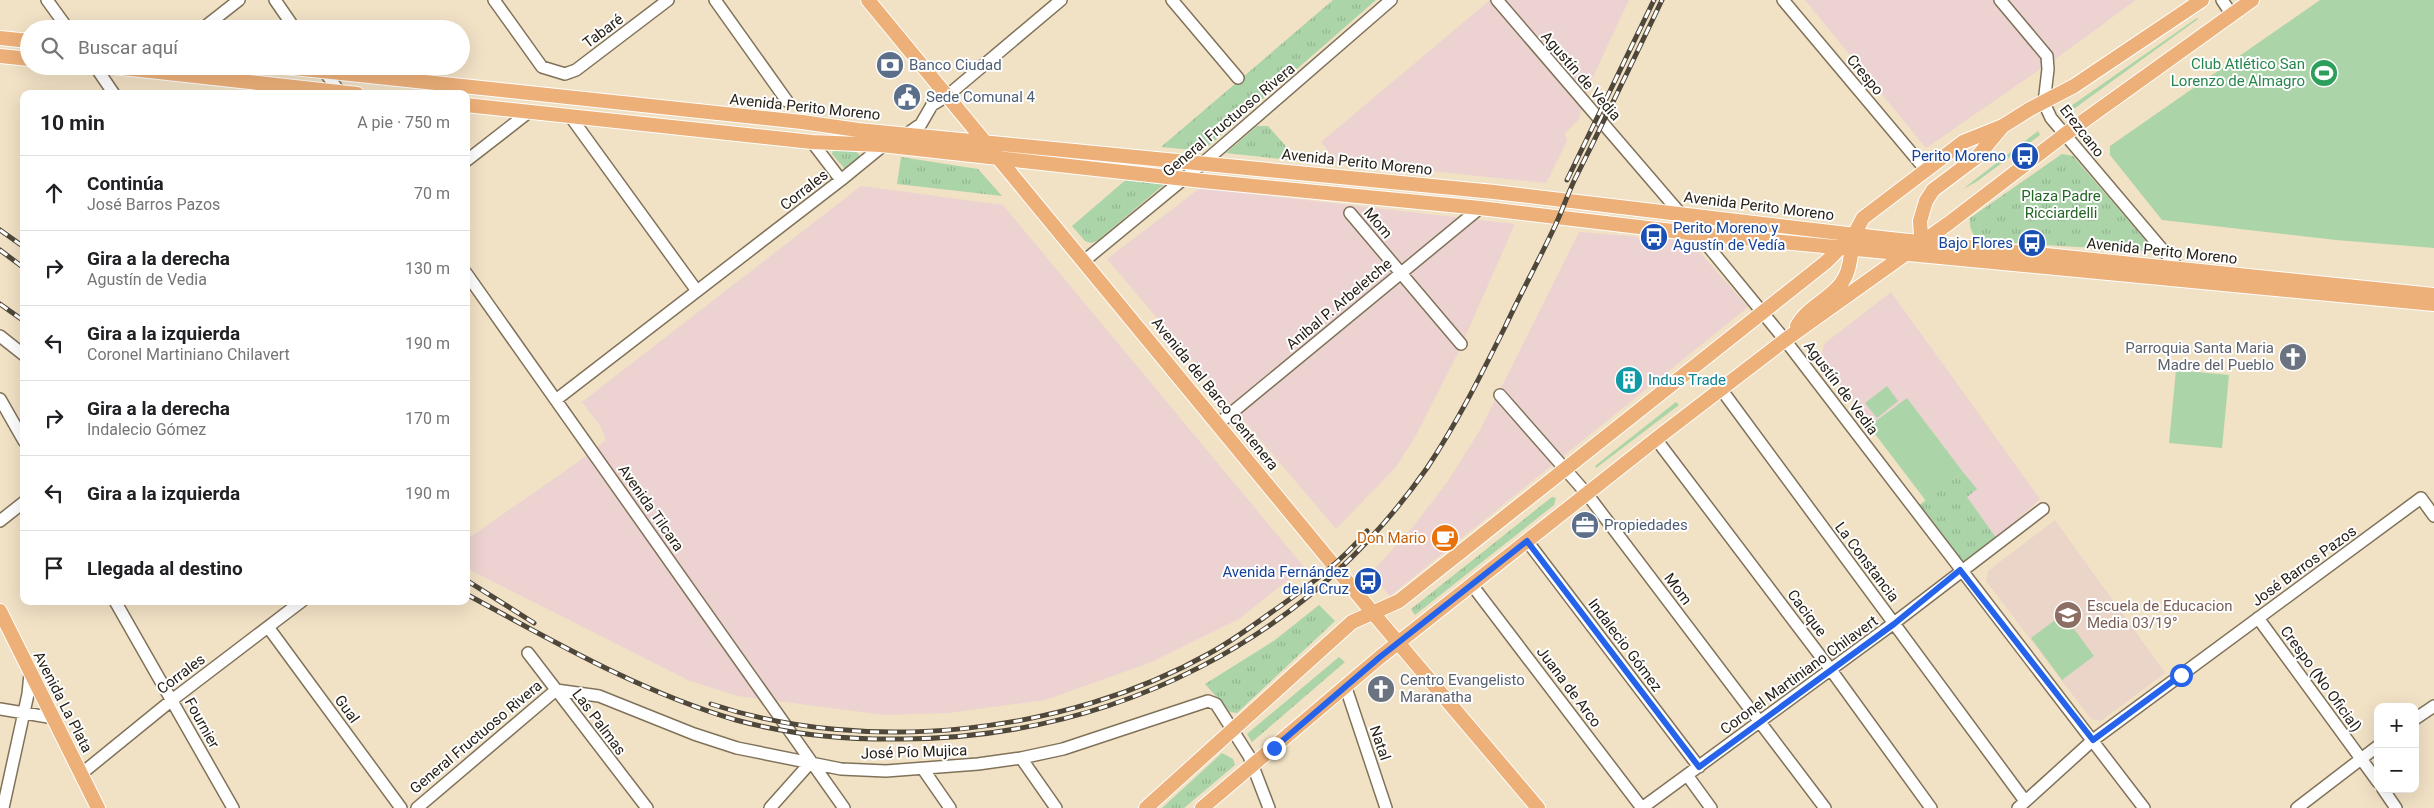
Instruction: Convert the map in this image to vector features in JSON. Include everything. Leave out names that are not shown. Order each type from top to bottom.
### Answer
[{"type":"main road","name":"Avenida del Barco Centenera","points":[[868,0],[1373,613],[1538,808]]},
{"type":"main road","points":[[1146,808],[1352,622],[1399,602],[1846,248],[1863,218],[1925,170],[1962,142],[2003,126],[2074,86],[2202,0]]},
{"type":"main road","points":[[1202,808],[1399,644],[1720,389],[1905,253],[1922,249],[2064,135],[2252,0]]},
{"type":"main road","points":[[0,38],[20,40]]},
{"type":"main road","points":[[0,56],[20,58]]},
{"type":"main road","points":[[183,75],[315,90]]},
{"type":"main road","name":"Avenida Perito Moreno","points":[[377,75],[985,142],[1494,192],[1855,233],[1922,249],[2434,304]]},
{"type":"main road","name":"Avenida Perito Moreno","points":[[470,105],[812,142],[881,145],[1183,179],[1480,208],[1698,234],[1905,253]]},
{"type":"main road","points":[[1922,249],[1920,221],[1926,201],[1933,190],[1978,157],[2003,126]]},
{"type":"main road","points":[[1789,338],[1802,318],[1832,293],[1846,276],[1846,248]]},
{"type":"main road","name":"Avenida Perito Moreno","points":[[1922,249],[2178,268],[2434,295]]},
{"type":"main road","name":"Avenida La Plata","points":[[0,611],[98,808]]},
{"type":"street","points":[[47,0],[61,20]]},
{"type":"street","points":[[213,20],[239,0]]},
{"type":"street","points":[[275,0],[289,20]]},
{"type":"street","name":"Tabaré","points":[[494,0],[534,59],[542,67],[565,74],[576,70],[668,0]]},
{"type":"street","points":[[715,0],[786,101]]},
{"type":"street","name":"Corrales","points":[[557,398],[841,180],[881,145],[909,134],[921,124],[932,106],[947,96],[1061,0]]},
{"type":"street","points":[[1172,0],[1238,78]]},
{"type":"street","name":"General Fructuoso Rivera","points":[[1084,260],[1203,163],[1391,0]]},
{"type":"street","name":"Agustín de Vedia","points":[[1497,0],[1698,234],[1763,314],[1789,338],[1960,570],[2144,808]]},
{"type":"street","name":"Crespo","points":[[1783,0],[1925,170]]},
{"type":"street","name":"Erezcano","points":[[2000,0],[2047,56],[2048,69],[2044,103],[2051,118],[2178,268]]},
{"type":"street","points":[[2222,0],[2232,15]]},
{"type":"street","points":[[101,75],[111,90]]},
{"type":"street","points":[[328,75],[339,90]]},
{"type":"street","points":[[470,158],[529,112]]},
{"type":"street","points":[[570,116],[697,291]]},
{"type":"street","points":[[812,142],[841,180]]},
{"type":"street","name":"Anibal P. Arbeletche","points":[[1218,424],[1480,208]]},
{"type":"street","name":"Mom","points":[[1350,213],[1460,344]]},
{"type":"street","name":"Avenida Tilcara","points":[[470,278],[557,398],[810,763],[844,808]]},
{"type":"street","points":[[0,336],[20,352]]},
{"type":"street","name":"La Constancia","points":[[1720,389],[1894,624],[2021,804]]},
{"type":"street","name":"Mom","points":[[1500,395],[1567,469],[1825,808]]},
{"type":"street","points":[[0,399],[20,434]]},
{"type":"street","name":"Cacique","points":[[1656,439],[1831,670],[1931,808]]},
{"type":"street","name":"José Barros Pazos","points":[[2021,804],[2093,740],[2421,498],[2434,516]]},
{"type":"street","points":[[0,521],[20,505]]},
{"type":"street","name":"Coronel Martiniano Chilavert","points":[[1642,808],[1894,624],[1960,570],[2043,509]]},
{"type":"street","name":"Indalecio Gómez","points":[[1527,541],[1699,767]]},
{"type":"street","name":"Juana de Arco","points":[[1472,585],[1642,808]]},
{"type":"street","name":"Fournier","points":[[117,605],[233,808]]},
{"type":"street","name":"Corrales","points":[[81,774],[172,700],[297,605]]},
{"type":"street","name":"Crespo (No Oficial)","points":[[2258,618],[2374,777]]},
{"type":"street","name":"Gual","points":[[268,628],[401,808]]},
{"type":"street","name":"Las Palmas","points":[[528,653],[647,808]]},
{"type":"street","points":[[3,808],[22,712],[28,694],[30,674]]},
{"type":"street","name":"Natal","points":[[1346,688],[1386,808]]},
{"type":"street","name":"General Fructuoso Rivera","points":[[416,808],[556,690]]},
{"type":"street","name":"José Pío Mujica","points":[[556,690],[599,696],[694,734],[738,748],[851,770],[923,769],[1021,758],[1063,749],[1202,702],[1216,704],[1233,729]]},
{"type":"street","points":[[2419,716],[2434,706]]},
{"type":"street","points":[[0,709],[54,718]]},
{"type":"street","points":[[1233,729],[1254,765],[1269,808]]},
{"type":"street","points":[[2297,808],[2375,748]]},
{"type":"street","points":[[1021,758],[1056,808]]},
{"type":"street","points":[[770,808],[810,763]]},
{"type":"street","points":[[923,769],[950,808]]},
{"type":"street","points":[[1687,775],[1711,808]]},
{"type":"street","points":[[2386,793],[2396,808]]},
{"type":"shaded area","points":[[1490,0],[1629,0],[1592,79],[1578,120],[1565,133],[1567,141],[1546,183],[1336,161],[1321,142]]},
{"type":"shaded area","points":[[1805,0],[2136,0],[2065,52],[1926,148]]},
{"type":"shaded area","points":[[861,186],[1003,205],[1304,567],[1239,619],[1149,663],[1045,700],[948,713],[885,715],[738,696],[690,681],[470,570],[470,537],[578,462],[606,440],[601,427],[582,402]]},
{"type":"shaded area","points":[[1200,188],[1515,224],[1457,355],[1415,437],[1396,467],[1336,529],[1107,259]]},
{"type":"shaded area","points":[[1579,232],[1690,241],[1748,307],[1390,596],[1370,574],[1412,528],[1448,481],[1480,430]]},
{"type":"shaded area","points":[[1891,292],[2040,499],[1997,539],[1966,497],[1976,489],[1907,398],[1869,426],[1821,358],[1824,344]]},
{"type":"shaded area","name":"Escuela de Educacion Media 03/19°","points":[[2055,520],[2165,673],[2101,721],[2091,719],[1986,581],[1988,571]]},
{"type":"green space","points":[[1333,0],[1376,0],[1203,151],[1161,147]]},
{"type":"green space","name":"Club Atlético San Lorenzo de Almagro","points":[[2320,0],[2434,0],[2434,248],[2336,240],[2162,220],[2110,155],[2110,146]]},
{"type":"green space","points":[[2197,18],[2064,116],[2061,113]]},
{"type":"green space","points":[[1257,126],[1268,126],[1299,161],[1226,153]]},
{"type":"green space","points":[[2038,131],[2040,135],[1976,182],[1963,189]]},
{"type":"green space","points":[[833,150],[856,152],[859,154],[859,160],[848,169],[844,168],[832,154]]},
{"type":"green space","name":"Plaza Padre Ricciardelli","points":[[2062,154],[2073,156],[2146,241],[2148,244],[2145,251],[1980,241],[1975,236],[1970,225],[1970,218]]},
{"type":"green space","points":[[901,157],[978,169],[1002,196],[897,184]]},
{"type":"green space","points":[[1128,178],[1167,182],[1097,241],[1091,243],[1085,241],[1072,226]]},
{"type":"green space","points":[[2176,370],[2229,375],[2222,448],[2169,443]]},
{"type":"green space","points":[[1887,386],[1898,401],[1877,418],[1865,403]]},
{"type":"green space","points":[[1907,398],[1963,472],[1926,501],[1869,426]]},
{"type":"green space","points":[[1676,402],[1679,405],[1596,468],[1595,466]]},
{"type":"green space","points":[[1963,472],[1977,489],[1967,497],[1997,539],[1962,565],[1918,506]]},
{"type":"green space","points":[[1552,497],[1556,498],[1554,505],[1415,615],[1411,609]]},
{"type":"green space","points":[[1319,605],[1335,621],[1237,713],[1230,712],[1205,684],[1275,640]]},
{"type":"green space","points":[[2063,614],[2094,656],[2062,680],[2031,638]]},
{"type":"green space","points":[[1339,657],[1345,662],[1252,742],[1247,734]]},
{"type":"green space","points":[[1222,753],[1233,759],[1235,765],[1184,808],[1162,808]]},
{"type":"railway","points":[[1567,180],[1654,0]]},
{"type":"railway","points":[[470,596],[564,647],[666,695],[736,720],[820,736],[904,739],[982,734],[1057,720],[1130,698],[1199,668],[1264,629],[1324,583],[1378,529],[1427,468],[1478,381],[1549,239],[1574,181],[1662,0]]},
{"type":"railway","points":[[0,230],[20,244]]},
{"type":"railway","points":[[0,250],[20,265]]},
{"type":"railway","points":[[0,304],[20,318]]},
{"type":"railway","points":[[711,704],[772,720],[835,729],[900,732],[965,728],[1030,718],[1093,702],[1154,681],[1228,643],[1314,581],[1337,562],[1367,531]]},
{"type":"railway","points":[[470,583],[534,623]]},
{"type":"place","name":"Banco Ciudad","points":[[890,65]]},
{"type":"place","name":"Club Atlético San Lorenzo de Almagro","points":[[2324,73]]},
{"type":"place","name":"Sede Comunal 4","points":[[907,97]]},
{"type":"place","name":"Perito Moreno","points":[[2025,156]]},
{"type":"place","name":"Perito Moreno y Agustín de Vedía","points":[[1654,237]]},
{"type":"place","name":"Bajo Flores","points":[[2032,243]]},
{"type":"place","name":"Parroquia Santa Maria Madre del Pueblo","points":[[2293,357]]},
{"type":"place","name":"Indus Trade","points":[[1629,380]]},
{"type":"place","name":"Propiedades","points":[[1585,525]]},
{"type":"place","name":"Don Mario","points":[[1445,538]]},
{"type":"place","name":"Avenida Fernández de la Cruz","points":[[1368,581]]},
{"type":"place","name":"Escuela de Educacion Media 03/19°","points":[[2068,615]]},
{"type":"place","name":"Centro Evangelisto Maranatha","points":[[1381,689]]},
{"type":"route","points":[[1274,748],[1380,657],[1399,644],[1527,541],[1699,767],[1894,624],[1960,570],[2093,740],[2181,675]]}]
